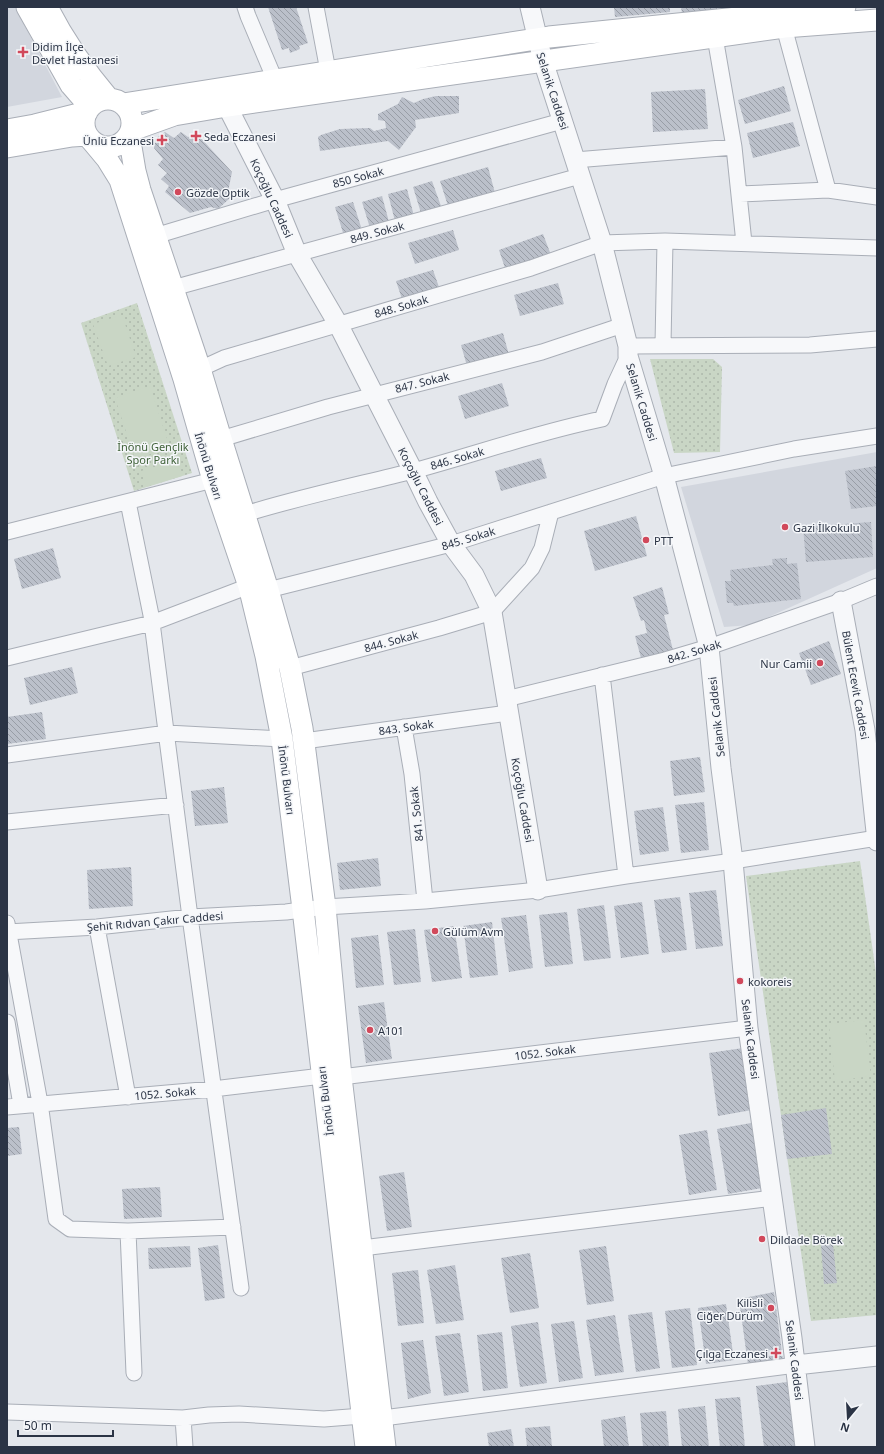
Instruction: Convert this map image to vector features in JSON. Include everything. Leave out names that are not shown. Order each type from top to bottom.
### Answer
[{"type":"main road","points":[[28,7],[71,85],[102,105],[128,109],[131,116],[130,132]]},
{"type":"main road","points":[[47,7],[56,24],[91,78],[102,105]]},
{"type":"main road","points":[[102,105],[84,120],[84,128],[89,138],[98,145],[112,147],[119,144],[130,132],[174,115],[226,106],[715,37],[774,16],[845,7]]},
{"type":"main road","points":[[7,130],[35,125],[102,105],[157,100],[328,71],[537,39],[735,12],[774,16],[875,19]]},
{"type":"main road","name":"İnönü Bulvarı","points":[[130,132],[135,171],[155,236],[200,369],[245,514],[259,588],[266,656],[282,740],[303,910],[362,1248],[383,1418],[385,1447]]},
{"type":"main road","points":[[7,147],[72,136],[89,138]]},
{"type":"main road","name":"İnönü Bulvarı","points":[[89,138],[107,159],[120,180],[184,379],[213,480],[259,588],[290,668],[304,741],[325,907],[332,1076],[366,1447]]},
{"type":"street","points":[[245,7],[275,80]]},
{"type":"street","points":[[316,7],[328,71]]},
{"type":"street","name":"Selanik Caddesi","points":[[530,7],[543,61],[602,243],[623,325],[628,351],[664,476],[709,647],[721,768],[733,862],[748,1028],[773,1198],[806,1447]]},
{"type":"street","points":[[774,16],[828,190]]},
{"type":"street","points":[[715,37],[734,147],[744,243]]},
{"type":"street","name":"Koçoğlu Caddesi","points":[[226,106],[275,200],[297,254],[338,324],[428,502],[451,544],[474,575],[492,612],[538,890]]},
{"type":"street","name":"850 Sokak","points":[[155,236],[275,200],[562,121]]},
{"type":"street","name":"849. Sokak","points":[[173,288],[297,254],[578,168],[734,147]]},
{"type":"street","points":[[740,194],[828,190],[877,197]]},
{"type":"street","points":[[663,345],[665,241]]},
{"type":"street","name":"848. Sokak","points":[[200,369],[224,358],[531,268],[602,243],[665,241],[877,248]]},
{"type":"street","name":"847. Sokak","points":[[221,439],[375,395],[542,352],[623,325]]},
{"type":"street","points":[[628,351],[663,345],[810,345],[877,339]]},
{"type":"street","name":"846. Sokak","points":[[245,514],[274,505],[413,471],[567,426],[602,419],[628,351]]},
{"type":"street","name":"845. Sokak","points":[[7,658],[152,623],[259,588],[451,544],[664,476],[794,449],[877,436]]},
{"type":"street","points":[[7,532],[213,480]]},
{"type":"street","points":[[128,502],[152,623],[213,1089],[241,1288]]},
{"type":"street","points":[[492,612],[532,568],[542,548],[551,512]]},
{"type":"street","name":"842. Sokak","points":[[507,706],[602,675],[665,660],[709,647],[841,601],[877,586]]},
{"type":"street","name":"Bülent Ecevit Caddesi","points":[[841,601],[865,730],[877,841]]},
{"type":"street","name":"844. Sokak","points":[[290,668],[439,628],[492,612]]},
{"type":"street","points":[[602,675],[626,876]]},
{"type":"street","name":"843. Sokak","points":[[304,741],[404,727],[507,706]]},
{"type":"street","name":"841. Sokak","points":[[404,727],[412,774],[425,901]]},
{"type":"street","points":[[7,755],[166,733],[282,740]]},
{"type":"street","points":[[7,822],[176,805]]},
{"type":"street","name":"Şehit Rıdvan Çakır Caddesi","points":[[7,929],[97,926],[190,917],[286,912],[325,907],[425,901],[538,890],[626,876],[733,862],[877,838]]},
{"type":"street","points":[[97,926],[128,1097]]},
{"type":"street","points":[[7,929],[40,1103],[56,1219],[70,1229],[128,1231],[233,1226]]},
{"type":"street","points":[[7,1022],[14,1106]]},
{"type":"street","name":"1052. Sokak","points":[[14,1106],[213,1089],[748,1028]]},
{"type":"street","points":[[362,1248],[773,1198]]},
{"type":"street","points":[[128,1231],[134,1373]]},
{"type":"street","points":[[383,1418],[877,1356]]},
{"type":"street","points":[[7,1412],[183,1418],[239,1414],[324,1419],[362,1416]]},
{"type":"street","points":[[183,1418],[185,1447]]},
{"type":"shaded area","name":"Didim İlçe Devlet Hastanesi","points":[[7,7],[15,7],[62,97],[7,107]]},
{"type":"shaded area","name":"Gazi İlkokulu","points":[[877,452],[877,568],[751,625],[724,627],[681,487]]},
{"type":"green space","name":"İnönü Gençlik Spor Parkı","points":[[137,303],[192,473],[134,491],[81,323]]},
{"type":"green space","points":[[122,315],[136,357],[108,366],[93,324]]},
{"type":"green space","points":[[650,359],[713,359],[722,367],[720,452],[674,453]]},
{"type":"green space","points":[[150,386],[170,448],[135,459],[115,398]]},
{"type":"green space","points":[[177,460],[182,476],[146,487],[141,471]]},
{"type":"green space","points":[[860,861],[877,980],[877,1315],[811,1321],[746,876]]},
{"type":"green space","points":[[864,1020],[871,1076],[835,1081],[829,1024]]},
{"type":"building","points":[[268,7],[296,7],[308,43],[299,46],[300,49],[290,53],[289,48],[282,50]]},
{"type":"building","points":[[614,7],[670,7],[670,12],[615,17]]},
{"type":"building","points":[[681,7],[717,7],[717,9],[682,13]]},
{"type":"building","points":[[784,86],[791,111],[745,124],[738,100]]},
{"type":"building","points":[[705,89],[708,129],[653,132],[651,92]]},
{"type":"building","points":[[436,96],[459,96],[459,113],[415,120],[416,127],[399,150],[388,141],[320,151],[318,137],[321,135],[340,129],[370,128],[374,131],[386,128],[385,121],[378,120],[378,114],[398,104],[402,97],[414,103]]},
{"type":"building","points":[[793,122],[800,146],[753,158],[747,133]]},
{"type":"building","points":[[165,132],[174,138],[181,132],[188,137],[197,134],[232,172],[229,187],[230,198],[218,209],[211,207],[190,213],[165,192],[169,186],[161,179],[167,173],[158,165],[163,159],[154,148],[155,139]]},
{"type":"building","points":[[488,167],[495,193],[448,206],[440,181]]},
{"type":"building","points":[[432,181],[441,206],[421,213],[413,187]]},
{"type":"building","points":[[407,189],[414,216],[395,221],[388,194]]},
{"type":"building","points":[[382,196],[389,222],[370,228],[362,202]]},
{"type":"building","points":[[353,202],[362,230],[344,236],[335,207]]},
{"type":"building","points":[[453,230],[459,250],[415,264],[408,243]]},
{"type":"building","points":[[543,234],[551,255],[506,271],[499,250]]},
{"type":"building","points":[[433,270],[440,290],[403,302],[396,281]]},
{"type":"building","points":[[558,283],[564,304],[520,316],[514,295]]},
{"type":"building","points":[[503,333],[509,355],[467,366],[461,345]]},
{"type":"building","points":[[502,383],[509,406],[465,419],[458,396]]},
{"type":"building","points":[[541,458],[547,478],[501,491],[495,471]]},
{"type":"building","points":[[877,466],[877,506],[851,509],[845,471]]},
{"type":"building","points":[[636,516],[647,556],[595,571],[584,531]]},
{"type":"building","points":[[871,522],[873,557],[806,562],[803,527]]},
{"type":"building","points":[[53,548],[61,578],[22,589],[14,559]]},
{"type":"building","points":[[787,558],[787,564],[797,563],[801,599],[734,606],[733,603],[727,603],[725,581],[731,581],[730,570],[773,565],[772,559]]},
{"type":"building","points":[[662,587],[669,614],[664,615],[673,650],[641,658],[635,636],[647,633],[644,620],[641,621],[633,597]]},
{"type":"building","name":"Nur Camii","points":[[829,641],[841,674],[811,685],[799,653]]},
{"type":"building","points":[[72,667],[78,693],[30,705],[24,678]]},
{"type":"building","points":[[42,712],[46,739],[7,744],[7,717]]},
{"type":"building","points":[[700,757],[705,792],[674,796],[670,761]]},
{"type":"building","points":[[224,787],[228,823],[195,826],[191,791]]},
{"type":"building","points":[[704,802],[709,850],[681,853],[675,805]]},
{"type":"building","points":[[663,807],[669,851],[640,855],[634,811]]},
{"type":"building","points":[[378,858],[381,886],[340,890],[337,863]]},
{"type":"building","points":[[131,867],[133,906],[89,909],[87,870]]},
{"type":"building","points":[[716,890],[723,946],[696,949],[689,893]]},
{"type":"building","points":[[680,897],[687,950],[662,953],[654,900]]},
{"type":"building","points":[[642,902],[649,954],[621,958],[614,906]]},
{"type":"building","points":[[604,905],[611,958],[584,961],[577,909]]},
{"type":"building","points":[[567,912],[573,964],[545,967],[539,915]]},
{"type":"building","points":[[526,915],[533,968],[509,972],[501,918]]},
{"type":"building","points":[[492,922],[498,975],[470,978],[463,926]]},
{"type":"building","points":[[454,926],[462,978],[432,982],[424,930]]},
{"type":"building","points":[[415,929],[421,982],[394,985],[387,932]]},
{"type":"building","points":[[378,935],[384,985],[356,988],[351,938]]},
{"type":"building","points":[[384,1002],[392,1059],[366,1063],[358,1006]]},
{"type":"building","points":[[743,1048],[752,1110],[718,1116],[709,1053]]},
{"type":"building","points":[[826,1108],[832,1154],[787,1159],[781,1115]]},
{"type":"building","points":[[751,1123],[762,1188],[728,1194],[717,1129]]},
{"type":"building","points":[[19,1127],[22,1154],[7,1156],[7,1128]]},
{"type":"building","points":[[707,1130],[717,1190],[689,1195],[679,1135]]},
{"type":"building","points":[[404,1172],[412,1227],[387,1231],[379,1176]]},
{"type":"building","points":[[160,1187],[162,1217],[124,1219],[122,1189]]},
{"type":"building","points":[[833,1244],[837,1283],[824,1284],[821,1245]]},
{"type":"building","points":[[218,1245],[225,1298],[205,1301],[198,1248]]},
{"type":"building","points":[[190,1246],[191,1267],[149,1269],[148,1248]]},
{"type":"building","points":[[606,1246],[614,1301],[587,1305],[579,1250]]},
{"type":"building","points":[[530,1253],[539,1308],[510,1313],[501,1258]]},
{"type":"building","points":[[455,1265],[464,1320],[436,1324],[427,1270]]},
{"type":"building","points":[[418,1270],[424,1323],[398,1326],[392,1273]]},
{"type":"building","points":[[774,1292],[783,1360],[748,1365],[739,1299]]},
{"type":"building","points":[[726,1304],[734,1360],[706,1364],[698,1308]]},
{"type":"building","points":[[690,1308],[697,1365],[672,1368],[665,1311]]},
{"type":"building","points":[[652,1312],[660,1368],[636,1372],[628,1315]]},
{"type":"building","points":[[615,1315],[624,1372],[595,1376],[586,1320]]},
{"type":"building","points":[[574,1321],[583,1378],[559,1382],[551,1324]]},
{"type":"building","points":[[538,1322],[547,1383],[520,1387],[511,1326]]},
{"type":"building","points":[[502,1332],[508,1388],[483,1391],[477,1335]]},
{"type":"building","points":[[460,1333],[469,1392],[444,1396],[435,1336]]},
{"type":"building","points":[[423,1340],[431,1393],[408,1399],[401,1343]]},
{"type":"building","points":[[787,1382],[795,1447],[764,1447],[756,1386]]},
{"type":"building","points":[[740,1397],[745,1447],[720,1447],[715,1399]]},
{"type":"building","points":[[705,1406],[709,1447],[682,1447],[678,1409]]},
{"type":"building","points":[[666,1411],[669,1447],[643,1447],[640,1413]]},
{"type":"building","points":[[625,1416],[629,1447],[604,1447],[601,1420]]},
{"type":"building","points":[[550,1426],[552,1447],[527,1447],[525,1428]]},
{"type":"building","points":[[511,1429],[514,1447],[489,1447],[487,1433]]},
{"type":"place","name":"Didim İlçe Devlet Hastanesi","points":[[23,52]]},
{"type":"place","name":"Seda Eczanesi","points":[[196,136]]},
{"type":"place","name":"Ünlü Eczanesi","points":[[162,140]]},
{"type":"place","name":"Gözde Optik","points":[[178,192]]},
{"type":"place","name":"Gazi İlkokulu","points":[[785,527]]},
{"type":"place","name":"PTT","points":[[646,540]]},
{"type":"place","name":"Nur Camii","points":[[820,663]]},
{"type":"place","name":"Gülüm Avm","points":[[435,931]]},
{"type":"place","name":"kokoreis","points":[[740,981]]},
{"type":"place","name":"A101","points":[[370,1030]]},
{"type":"place","name":"Dildade Börek","points":[[762,1239]]},
{"type":"place","name":"Kilisli Ciğer Dürüm","points":[[771,1308]]},
{"type":"place","name":"Çılga Eczanesi","points":[[776,1353]]}]
